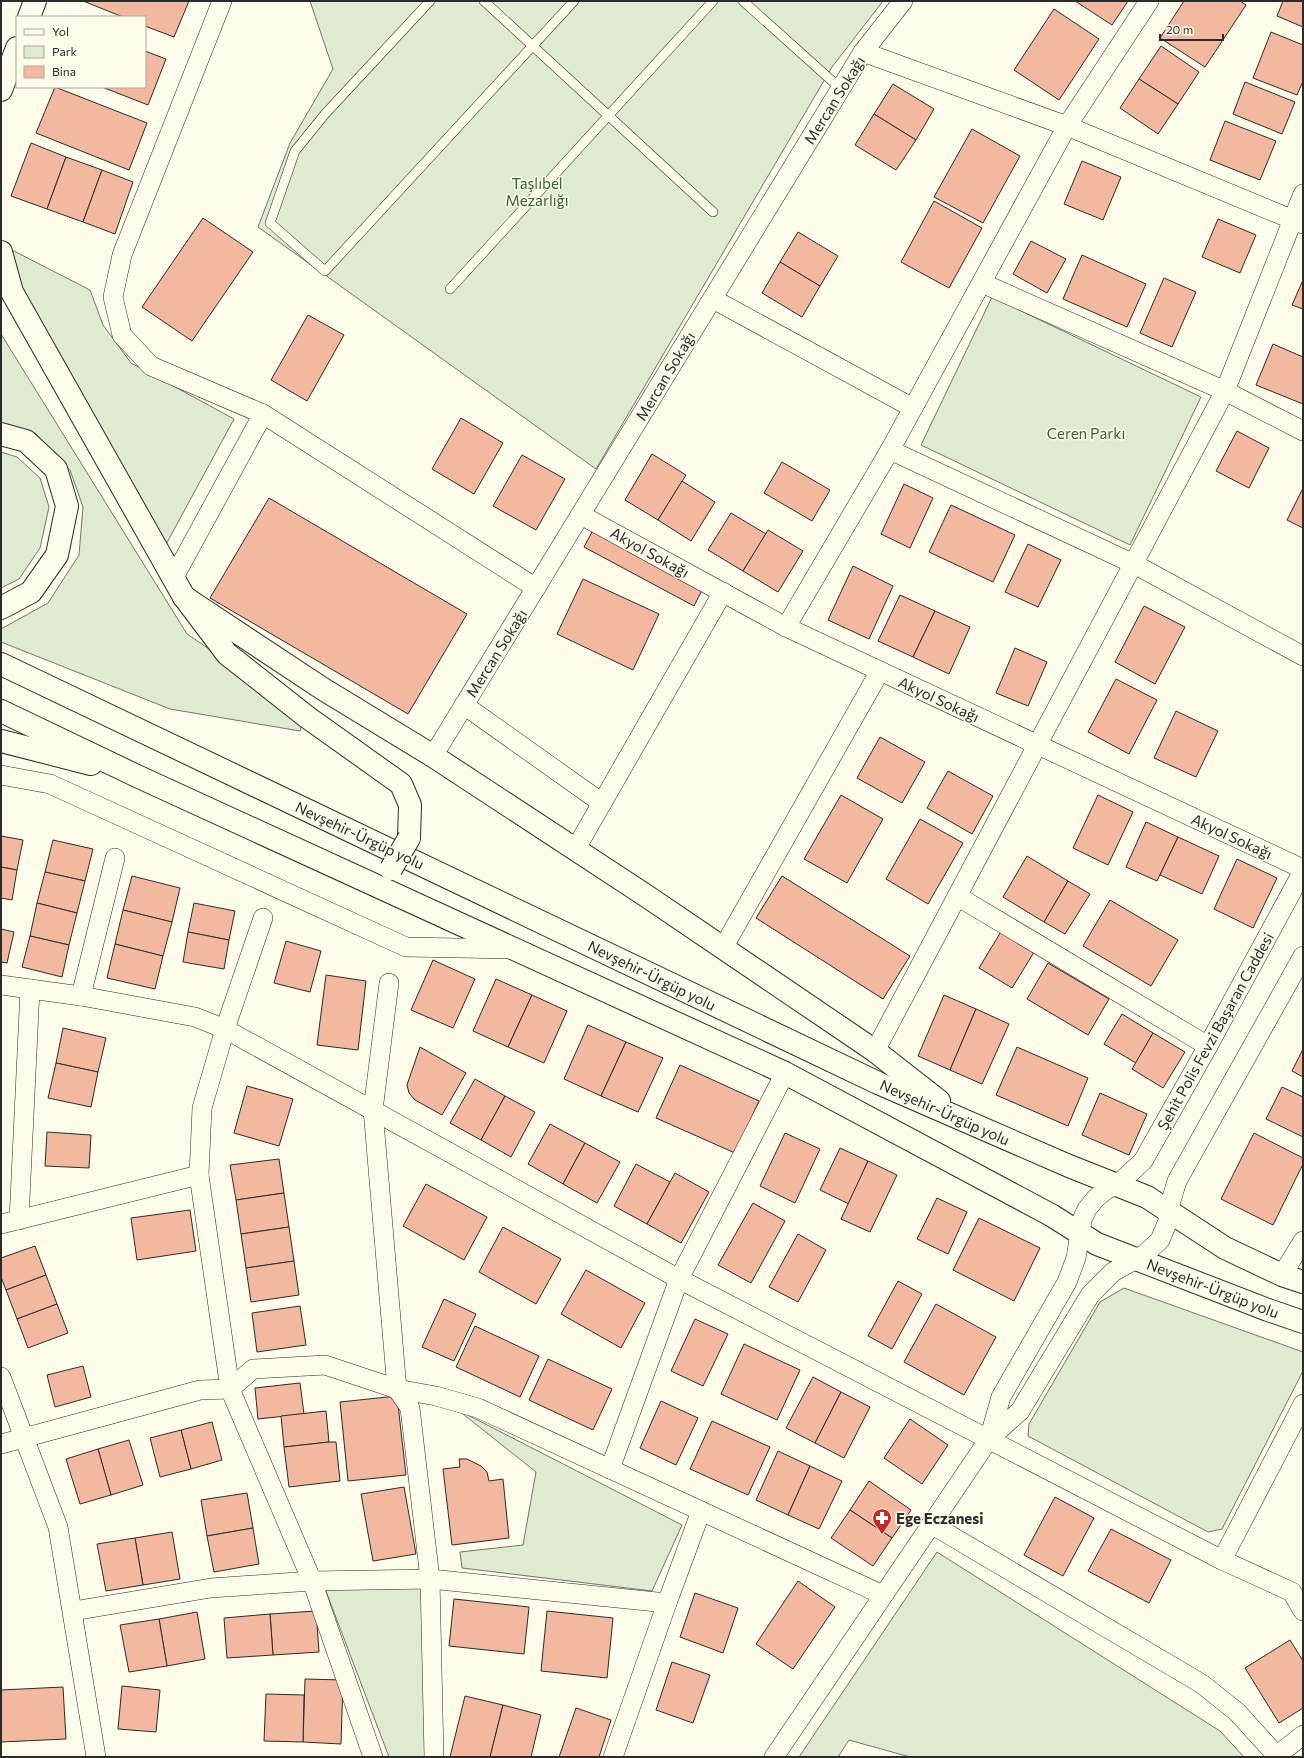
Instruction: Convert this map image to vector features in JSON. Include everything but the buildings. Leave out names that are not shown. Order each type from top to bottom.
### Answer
[{"type":"highway","points":[[29,16],[35,1]]},
{"type":"highway","points":[[1,90],[16,51]]},
{"type":"highway","points":[[1,252],[12,292],[178,588],[227,654],[307,717],[401,784],[410,805],[409,838],[390,869],[364,879]]},
{"type":"highway","points":[[1,434],[26,441],[56,469],[67,506],[57,556],[31,592],[1,608]]},
{"type":"highway","points":[[178,588],[323,689],[433,756],[723,948],[875,1051],[965,1121]]},
{"type":"highway","name":"Nevşehir-Ürgüp yolu","points":[[1,664],[871,1079],[1069,1166],[1118,1184],[1147,1197],[1225,1248],[1282,1275],[1303,1282]]},
{"type":"highway","name":"Nevşehir-Ürgüp yolu","points":[[1,711],[139,777],[785,1073],[1051,1215],[1097,1244],[1298,1324]]},
{"type":"highway","points":[[1,741],[139,777]]},
{"type":"street","points":[[222,1],[122,256],[113,297],[122,335],[151,366],[263,414],[536,588]]},
{"type":"street","name":"Mercan Sokağı","points":[[433,756],[863,52],[903,1]]},
{"type":"street","points":[[786,627],[890,450],[1067,126],[1149,1]]},
{"type":"street","points":[[863,52],[1067,126],[1298,222]]},
{"type":"street","points":[[875,1051],[1225,391],[1298,222],[1303,194]]},
{"type":"street","points":[[982,283],[1225,391],[1303,431]]},
{"type":"street","points":[[713,299],[913,408]]},
{"type":"street","points":[[178,588],[263,414]]},
{"type":"street","points":[[890,450],[1134,564],[1303,656]]},
{"type":"street","name":"Akyol Sokağı","points":[[581,514],[786,627],[1303,870]]},
{"type":"street","points":[[576,850],[723,592]]},
{"type":"street","points":[[723,948],[880,671]]},
{"type":"street","points":[[464,705],[602,803]]},
{"type":"street","points":[[1,775],[50,784],[406,947],[517,949]]},
{"type":"street","points":[[81,996],[115,858]]},
{"type":"street","name":"Şehit Polis Fevzi Başaran Caddesi","points":[[1118,1184],[1143,1161],[1208,1046],[1303,870]]},
{"type":"street","points":[[957,896],[1208,1046]]},
{"type":"street","points":[[263,918],[226,1029],[202,1108],[199,1175],[230,1389],[312,1582],[373,1757]]},
{"type":"street","points":[[774,1757],[989,1439],[1020,1411],[1090,1295],[1113,1272],[1153,1248],[1160,1240],[1168,1221],[1168,1211],[1177,1181],[1303,956]]},
{"type":"street","points":[[389,983],[373,1110],[397,1389],[410,1408],[430,1579],[434,1757]]},
{"type":"street","points":[[1,985],[81,996],[195,1017],[226,1029],[679,1279],[1222,1560],[1298,1594],[1303,1610]]},
{"type":"street","points":[[19,1220],[30,989]]},
{"type":"street","points":[[610,1469],[679,1279],[785,1073]]},
{"type":"street","points":[[1,1224],[199,1175]]},
{"type":"street","points":[[989,1439],[1001,1397],[1066,1282],[1076,1258],[1082,1220],[1087,1209],[1096,1198],[1106,1190],[1118,1184]]},
{"type":"street","points":[[1282,1275],[1303,1241]]},
{"type":"street","points":[[1,1444],[200,1390],[230,1389],[253,1369],[325,1365],[397,1389],[436,1396],[478,1408],[883,1595]]},
{"type":"street","points":[[1,1377],[58,1527],[96,1757]]},
{"type":"street","points":[[1222,1560],[1303,1404]]},
{"type":"street","points":[[613,1757],[701,1511]]},
{"type":"street","points":[[931,1524],[1202,1684],[1237,1712],[1276,1756],[1303,1735]]},
{"type":"street","points":[[73,1612],[211,1588],[312,1582],[430,1579],[667,1603]]},
{"type":"lane","points":[[430,1],[325,114],[295,151],[270,223],[325,271],[574,1]]},
{"type":"lane","points":[[484,1],[713,212]]},
{"type":"lane","points":[[450,289],[713,1]]},
{"type":"lane","points":[[743,1],[841,89]]},
{"type":"green space","name":"Taşlıbel Mezarlığı","points":[[310,1],[883,1],[832,67],[596,469],[258,227],[290,143],[333,69]]},
{"type":"green space","points":[[10,249],[90,290],[103,325],[131,363],[234,419],[164,548],[17,289]]},
{"type":"green space","name":"Ceren Parkı","points":[[992,297],[1201,397],[1130,545],[921,445]]},
{"type":"green space","points":[[1,334],[187,634],[305,714],[300,731],[170,709],[1,642],[1,629],[48,603],[79,555],[83,507],[70,470],[35,433],[1,423]]},
{"type":"green space","points":[[1,452],[17,457],[40,478],[49,507],[40,548],[19,579],[1,588]]},
{"type":"green space","points":[[1124,1288],[1303,1352],[1303,1371],[1222,1529],[1208,1532],[1028,1436],[1029,1424],[1100,1302]]},
{"type":"green space","points":[[458,1410],[682,1525],[652,1591],[462,1568],[460,1552],[523,1545],[536,1472]]},
{"type":"green space","points":[[937,1552],[1220,1731],[1244,1757],[910,1757],[849,1740],[838,1757],[799,1757]]},
{"type":"green space","points":[[424,1585],[425,1757],[389,1757],[324,1586]]},
{"type":"place","name":"Ege Eczanesi","points":[[882,1535]]}]
